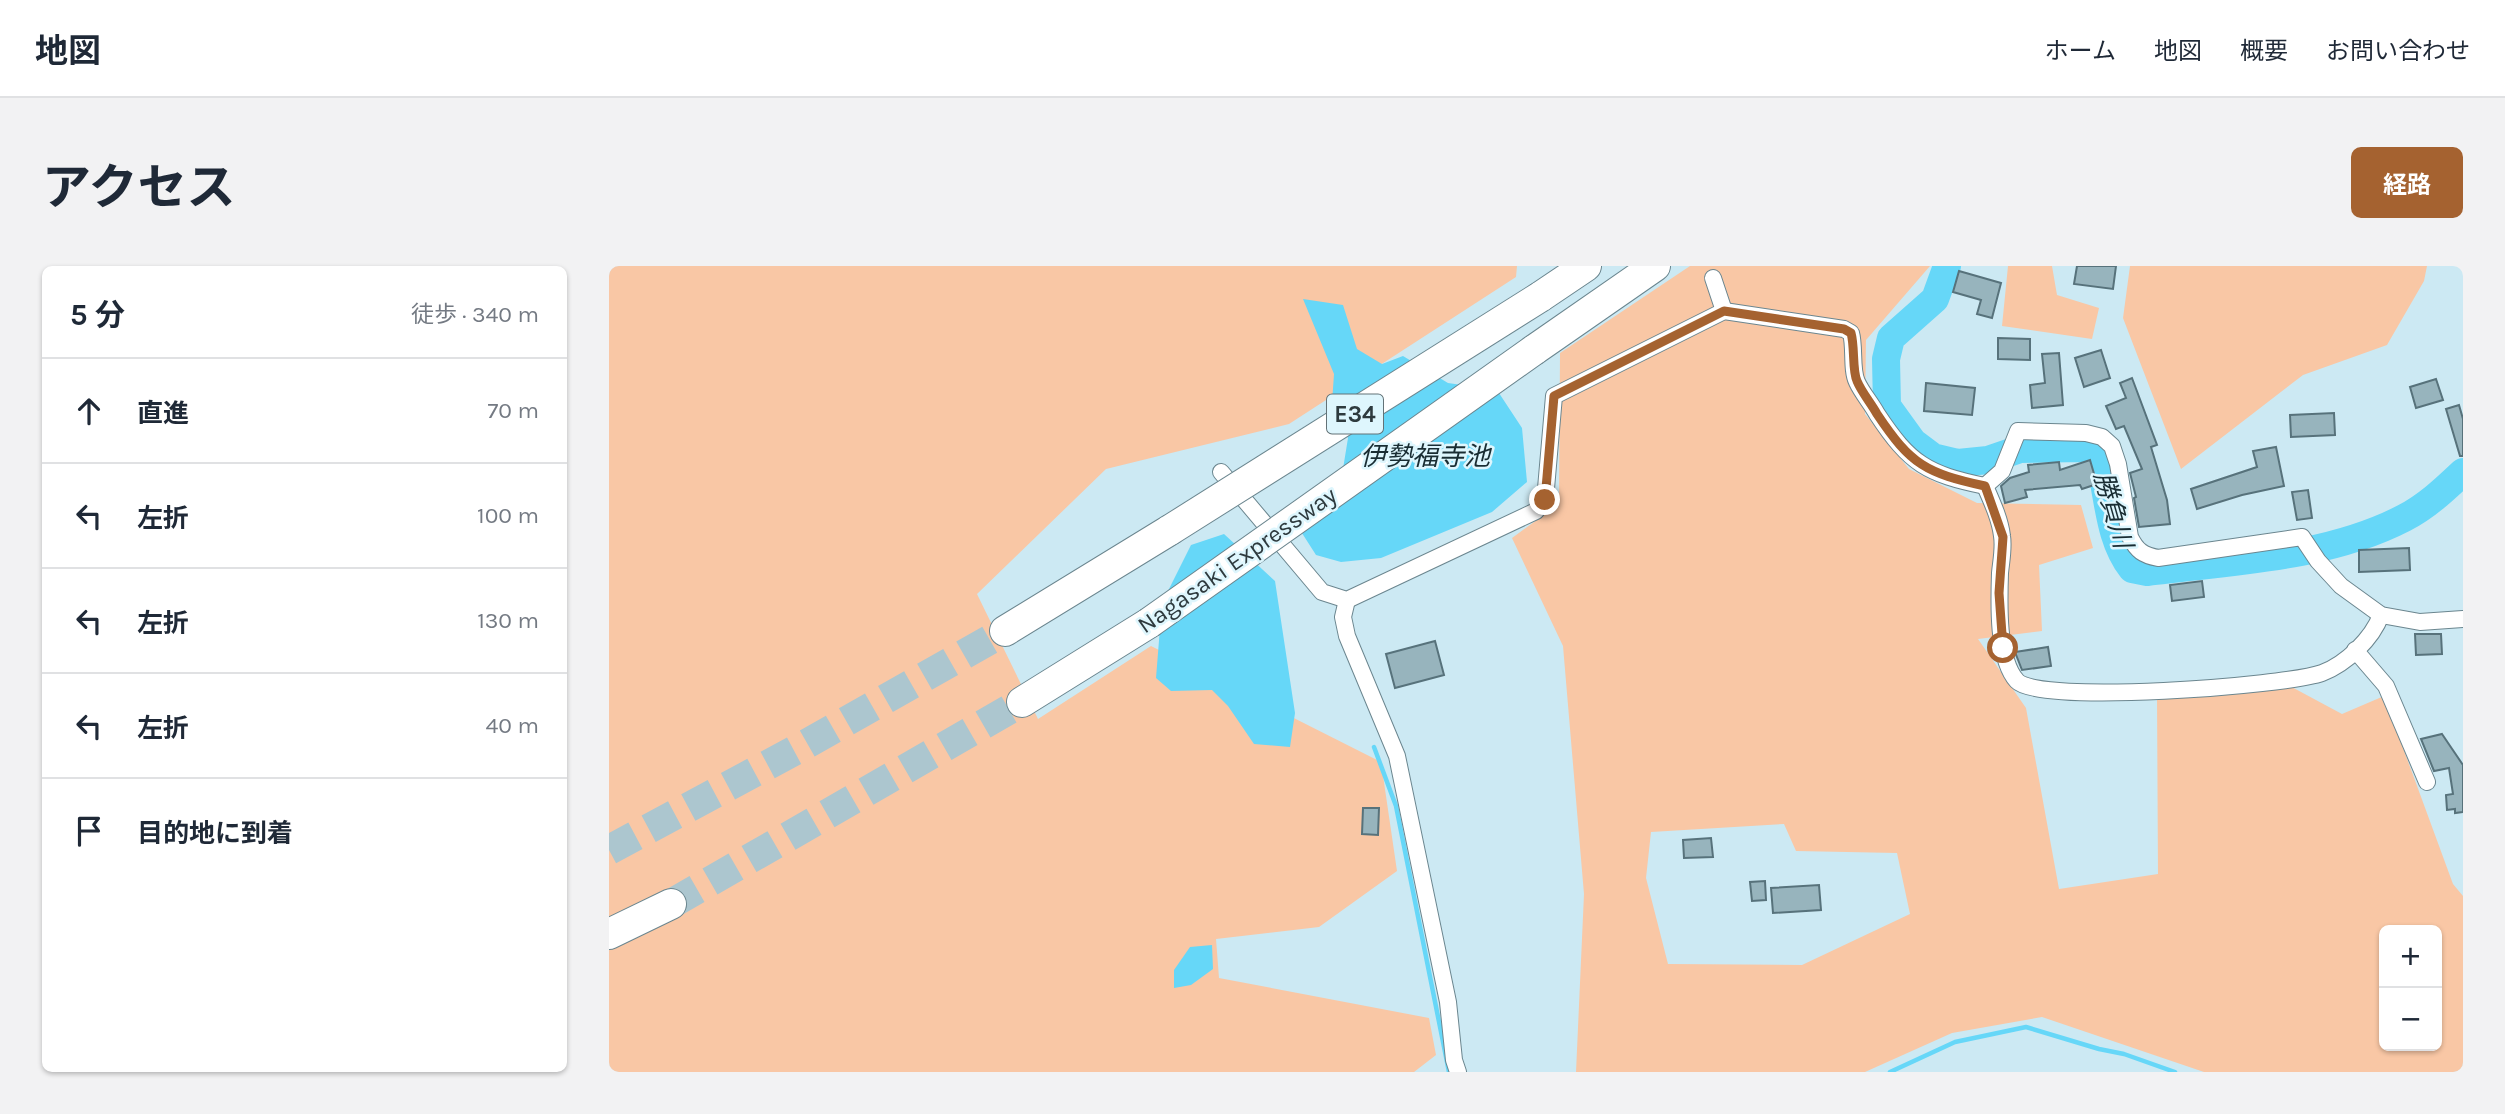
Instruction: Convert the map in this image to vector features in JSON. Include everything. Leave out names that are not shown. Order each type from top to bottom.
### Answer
[{"type":"highway","name":"E34","points":[[1005,631],[1170,530],[1586,266]]},
{"type":"highway","name":"Nagasaki Expressway","points":[[1022,702],[1149,624],[1655,266]]},
{"type":"highway","points":[[609,934],[671,904]]},
{"type":"street","points":[[1713,278],[1724,311]]},
{"type":"street","points":[[1220,472],[1322,592],[1347,600],[1536,511],[1545,500],[1554,396],[1724,311],[1844,329],[1851,333],[1855,352],[1855,379],[1895,441],[1919,464],[1945,478],[1985,486]]},
{"type":"street","points":[[1985,486],[2002,471],[2018,431],[2086,433],[2102,437],[2112,446],[2118,464],[2130,537],[2135,548],[2145,556],[2158,558],[2302,537],[2318,561],[2341,586],[2381,615],[2420,622],[2463,619]]},
{"type":"street","points":[[1985,486],[2003,537],[1999,593],[2003,648],[2008,667],[2019,684],[2032,689],[2113,693],[2297,679],[2323,672],[2355,650],[2377,627],[2381,615]]},
{"type":"street","points":[[1347,600],[1343,617],[1347,636],[1397,756],[1448,1002],[1454,1060],[1458,1072]]},
{"type":"street","points":[[2355,650],[2386,686],[2427,782]]},
{"type":"shaded area","points":[[609,266],[1517,266],[1516,277],[1289,424],[1106,469],[977,594],[1038,719],[1151,646],[1381,762],[1397,871],[1319,927],[1216,939],[1219,978],[1429,1018],[1436,1055],[1414,1072],[609,1072],[609,949],[620,944],[609,932]]},
{"type":"shaded area","points":[[1690,266],[1930,266],[1866,340],[1865,414],[1909,469],[1977,503],[2081,505],[2093,548],[2039,565],[2042,631],[1978,639],[2026,708],[2059,889],[2158,874],[2157,696],[2288,685],[2342,714],[2384,696],[2453,884],[2463,896],[2463,1072],[2204,1072],[2042,1017],[1952,1033],[1865,1072],[1576,1072],[1584,894],[1563,646],[1512,538],[1559,504],[1560,353]],"holes":[[[1784,824],[1796,851],[1897,853],[1910,914],[1802,965],[1668,964],[1646,878],[1651,832]]]},
{"type":"shaded area","points":[[2008,266],[2052,266],[2057,295],[2099,308],[2092,339],[2002,326]]},
{"type":"shaded area","points":[[2130,266],[2427,266],[2424,281],[2387,345],[2303,375],[2181,469],[2123,318]]},
{"type":"water","name":"伊勢福寺池","points":[[1303,299],[1343,305],[1357,349],[1382,364],[1403,356],[1448,383],[1497,390],[1522,428],[1527,482],[1492,512],[1381,558],[1341,562],[1316,555],[1300,530],[1342,475],[1348,438],[1332,403],[1334,374]]},
{"type":"water","points":[[1224,534],[1275,581],[1295,713],[1290,747],[1254,744],[1228,706],[1212,690],[1171,691],[1156,678],[1162,603],[1191,545]]},
{"type":"water","points":[[1212,945],[1213,969],[1191,985],[1174,988],[1174,970],[1190,947]]},
{"type":"building","points":[[2077,266],[2116,266],[2113,289],[2074,284]]},
{"type":"building","points":[[1959,271],[2001,283],[1992,318],[1977,314],[1981,300],[1953,292]]},
{"type":"building","points":[[1998,338],[2030,339],[2030,360],[1998,359]]},
{"type":"building","points":[[2101,350],[2110,378],[2084,387],[2075,358]]},
{"type":"building","points":[[2059,353],[2063,405],[2032,408],[2030,385],[2045,383],[2042,354]]},
{"type":"building","points":[[2132,378],[2157,445],[2151,447],[2167,500],[2170,524],[2139,527],[2130,473],[2142,469],[2124,426],[2116,429],[2106,406],[2126,398],[2120,383]]},
{"type":"building","points":[[2436,379],[2443,400],[2416,408],[2410,387]]},
{"type":"building","points":[[1926,383],[1975,388],[1972,415],[1924,411]]},
{"type":"building","points":[[2459,405],[2463,419],[2463,456],[2460,456],[2446,409]]},
{"type":"building","points":[[2334,413],[2335,435],[2291,437],[2290,415]]},
{"type":"building","points":[[2276,447],[2284,486],[2197,509],[2191,489],[2257,467],[2253,451]]},
{"type":"building","points":[[2090,460],[2097,484],[2082,489],[2080,485],[2025,490],[2027,497],[2005,503],[2001,486],[2010,478],[2029,472],[2028,465],[2059,462],[2060,470]]},
{"type":"building","points":[[2308,490],[2312,518],[2297,520],[2292,492]]},
{"type":"building","points":[[2409,548],[2410,570],[2359,572],[2359,550]]},
{"type":"building","points":[[2202,581],[2204,597],[2172,601],[2170,585]]},
{"type":"building","points":[[2415,634],[2441,634],[2442,654],[2416,655]]},
{"type":"building","points":[[1435,641],[1444,675],[1395,688],[1386,654]]},
{"type":"building","points":[[2048,647],[2051,666],[2022,670],[2015,652]]},
{"type":"building","points":[[2442,734],[2463,765],[2463,812],[2447,810],[2446,795],[2453,794],[2449,768],[2434,771],[2421,739]]},
{"type":"building","points":[[1363,808],[1379,808],[1378,835],[1362,834]]},
{"type":"building","points":[[1711,838],[1713,857],[1684,858],[1683,840]]},
{"type":"building","points":[[1765,881],[1766,900],[1752,901],[1750,882]]},
{"type":"building","points":[[1819,885],[1821,910],[1773,913],[1771,888]]},
{"type":"waterway","name":"勝負川","points":[[1947,266],[1935,299],[1891,338],[1886,359],[1887,406],[1913,442],[1933,457],[1958,463],[1988,460],[2020,449],[2086,448],[2098,456],[2113,529],[2132,569],[2147,572],[2245,561],[2343,542],[2412,514],[2463,472]]},
{"type":"waterway","points":[[1374,747],[1396,806],[1449,1072]]},
{"type":"waterway","points":[[1890,1072],[1955,1042],[2026,1027],[2124,1054],[2175,1072]]},
{"type":"tunnel","points":[[609,850],[803,746],[1005,631]]},
{"type":"tunnel","points":[[671,904],[1022,702]]},
{"type":"route","points":[[1545,500],[1554,396],[1724,311],[1844,329],[1851,333],[1854,342],[1855,379],[1895,441],[1919,464],[1945,478],[1985,486],[2003,537],[1999,593],[2003,648]]}]
